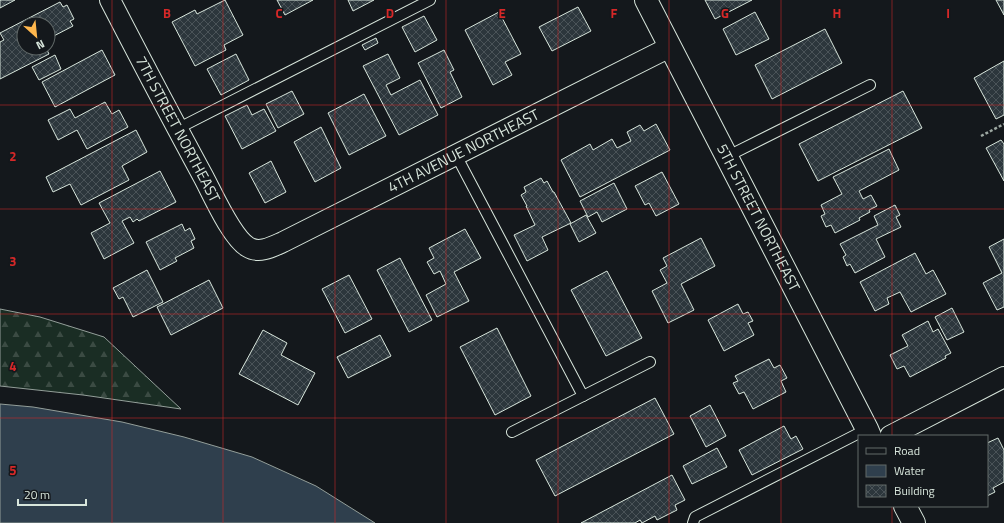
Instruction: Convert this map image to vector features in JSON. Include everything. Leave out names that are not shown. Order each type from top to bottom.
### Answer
[{"type":"street","name":"7TH STREET NORTHEAST","points":[[110,0],[226,219],[239,239],[248,247],[256,250]]},
{"type":"street","name":"5TH STREET NORTHEAST","points":[[646,0],[869,432]]},
{"type":"street","name":"4TH AVENUE NORTHEAST","points":[[256,250],[267,249],[283,242],[670,47]]},
{"type":"street","points":[[892,435],[1004,377]]},
{"type":"street","points":[[906,507],[914,523]]},
{"type":"lane","points":[[177,129],[430,0]]},
{"type":"lane","points":[[726,156],[870,85]]},
{"type":"lane","points":[[456,154],[583,396]]},
{"type":"lane","points":[[512,432],[650,362]]},
{"type":"lane","points":[[693,523],[695,517],[858,437]]},
{"type":"path","points":[[981,136],[1004,124]]},
{"type":"green space","points":[[0,309],[40,317],[104,337],[181,409],[83,395],[0,386]]},
{"type":"water","points":[[0,404],[33,407],[122,422],[184,437],[252,457],[316,486],[375,523],[0,523]]},
{"type":"building","points":[[0,0],[15,0],[0,8]]},
{"type":"building","points":[[225,0],[243,35],[224,45],[226,50],[195,66],[172,22],[195,10],[197,14]]},
{"type":"building","points":[[277,0],[313,0],[285,15]]},
{"type":"building","points":[[348,0],[374,0],[353,11]]},
{"type":"building","points":[[705,0],[752,0],[715,19]]},
{"type":"building","points":[[996,0],[1004,0],[1004,15]]},
{"type":"building","points":[[60,2],[63,7],[67,5],[74,19],[70,21],[73,26],[56,35],[56,16],[33,16]]},
{"type":"building","points":[[578,7],[591,31],[552,51],[539,27]]},
{"type":"building","points":[[499,12],[521,54],[505,62],[512,75],[493,85],[465,30]]},
{"type":"building","points":[[755,12],[769,39],[736,55],[723,29]]},
{"type":"building","points":[[424,16],[437,40],[415,52],[402,27]]},
{"type":"building","points":[[16,25],[16,56],[45,56],[0,79],[0,42],[4,40],[0,33]]},
{"type":"building","points":[[825,29],[842,63],[772,99],[755,65]]},
{"type":"building","points":[[376,38],[378,43],[365,50],[362,45]]},
{"type":"building","points":[[102,50],[115,75],[55,107],[42,82]]},
{"type":"building","points":[[444,50],[454,70],[450,72],[462,97],[441,108],[418,63]]},
{"type":"building","points":[[236,54],[249,80],[221,95],[207,69]]},
{"type":"building","points":[[388,54],[400,78],[386,85],[391,95],[420,80],[438,115],[399,135],[363,66]]},
{"type":"building","points":[[55,56],[61,69],[39,80],[32,67]]},
{"type":"building","points":[[1004,61],[1004,115],[996,119],[974,78]]},
{"type":"building","points":[[292,91],[304,114],[278,128],[266,104]]},
{"type":"building","points":[[903,91],[922,128],[818,181],[799,144]]},
{"type":"building","points":[[364,94],[386,136],[349,155],[328,113]]},
{"type":"building","points":[[105,102],[112,114],[119,110],[128,127],[87,149],[77,130],[58,140],[48,120],[70,109],[75,118]]},
{"type":"building","points":[[247,105],[252,115],[264,109],[276,131],[242,149],[225,116]]},
{"type":"building","points":[[656,124],[670,150],[580,197],[561,160],[590,144],[593,150],[612,139],[617,148],[631,141],[627,132],[640,125],[644,131]]},
{"type":"building","points":[[321,127],[341,168],[315,182],[294,142]]},
{"type":"building","points":[[136,130],[147,152],[122,166],[129,180],[81,205],[70,184],[53,192],[46,177]]},
{"type":"building","points":[[1001,140],[1004,144],[1004,181],[986,148]]},
{"type":"building","points":[[889,149],[899,170],[859,191],[863,199],[871,195],[877,206],[859,218],[860,220],[835,233],[831,225],[826,227],[821,216],[825,214],[821,205],[842,194],[833,177]]},
{"type":"building","points":[[271,161],[286,192],[265,203],[249,173]]},
{"type":"building","points":[[160,171],[176,202],[139,221],[137,219],[133,222],[130,217],[122,221],[134,243],[104,259],[91,233],[110,223],[99,203]]},
{"type":"building","points":[[662,172],[679,204],[656,216],[649,203],[645,205],[635,186]]},
{"type":"building","points":[[541,178],[544,183],[547,181],[571,223],[542,237],[548,250],[527,261],[514,235],[535,225],[521,195],[526,192],[524,187]]},
{"type":"building","points":[[614,183],[627,209],[602,222],[597,212],[588,217],[580,201]]},
{"type":"building","points":[[895,205],[900,215],[896,217],[901,227],[876,239],[885,257],[855,273],[850,264],[847,266],[843,257],[846,255],[840,244],[878,225],[874,216]]},
{"type":"building","points":[[586,215],[596,233],[579,242],[570,224]]},
{"type":"building","points":[[182,224],[185,231],[190,228],[195,239],[191,241],[194,248],[175,258],[177,261],[160,270],[146,242]]},
{"type":"building","points":[[465,229],[481,258],[454,272],[469,301],[437,317],[426,295],[446,284],[440,271],[434,274],[427,262],[434,258],[429,248]]},
{"type":"building","points":[[701,238],[715,266],[681,284],[694,310],[668,323],[652,291],[667,283],[660,270],[667,266],[663,258]]},
{"type":"building","points":[[1004,239],[1004,307],[997,310],[983,283],[1002,273],[989,247]]},
{"type":"building","points":[[915,253],[926,274],[933,270],[946,294],[911,312],[900,292],[887,298],[889,304],[875,311],[860,282]]},
{"type":"building","points":[[400,258],[432,320],[409,332],[377,270]]},
{"type":"building","points":[[147,270],[163,302],[133,317],[123,297],[119,299],[113,288]]},
{"type":"building","points":[[607,271],[642,338],[606,356],[571,290]]},
{"type":"building","points":[[349,275],[372,319],[345,333],[322,289]]},
{"type":"building","points":[[209,280],[223,308],[171,335],[157,307]]},
{"type":"building","points":[[738,304],[743,314],[748,312],[753,321],[748,323],[754,335],[724,351],[708,320]]},
{"type":"building","points":[[952,308],[964,332],[947,340],[935,317]]},
{"type":"building","points":[[928,321],[933,332],[938,329],[951,353],[945,356],[946,358],[910,377],[904,366],[897,369],[890,355],[908,346],[902,335]]},
{"type":"building","points":[[497,328],[531,396],[495,415],[460,347]]},
{"type":"building","points":[[263,330],[287,343],[281,355],[315,373],[298,405],[239,374]]},
{"type":"building","points":[[380,335],[391,356],[348,378],[337,357]]},
{"type":"building","points":[[769,359],[774,368],[780,365],[787,378],[781,381],[786,392],[753,409],[744,392],[739,394],[733,383],[738,381],[735,376]]},
{"type":"building","points":[[655,398],[674,434],[555,496],[536,460]]},
{"type":"building","points":[[710,405],[726,436],[706,447],[690,416]]},
{"type":"building","points":[[784,426],[791,439],[796,436],[803,449],[752,475],[739,450]]},
{"type":"building","points":[[998,438],[1004,450],[1004,482],[993,488],[995,492],[988,496],[988,443]]},
{"type":"building","points":[[717,448],[727,467],[692,484],[683,466]]},
{"type":"building","points":[[672,475],[685,500],[675,505],[677,510],[657,520],[655,516],[642,523],[640,520],[635,523],[581,523]]}]
